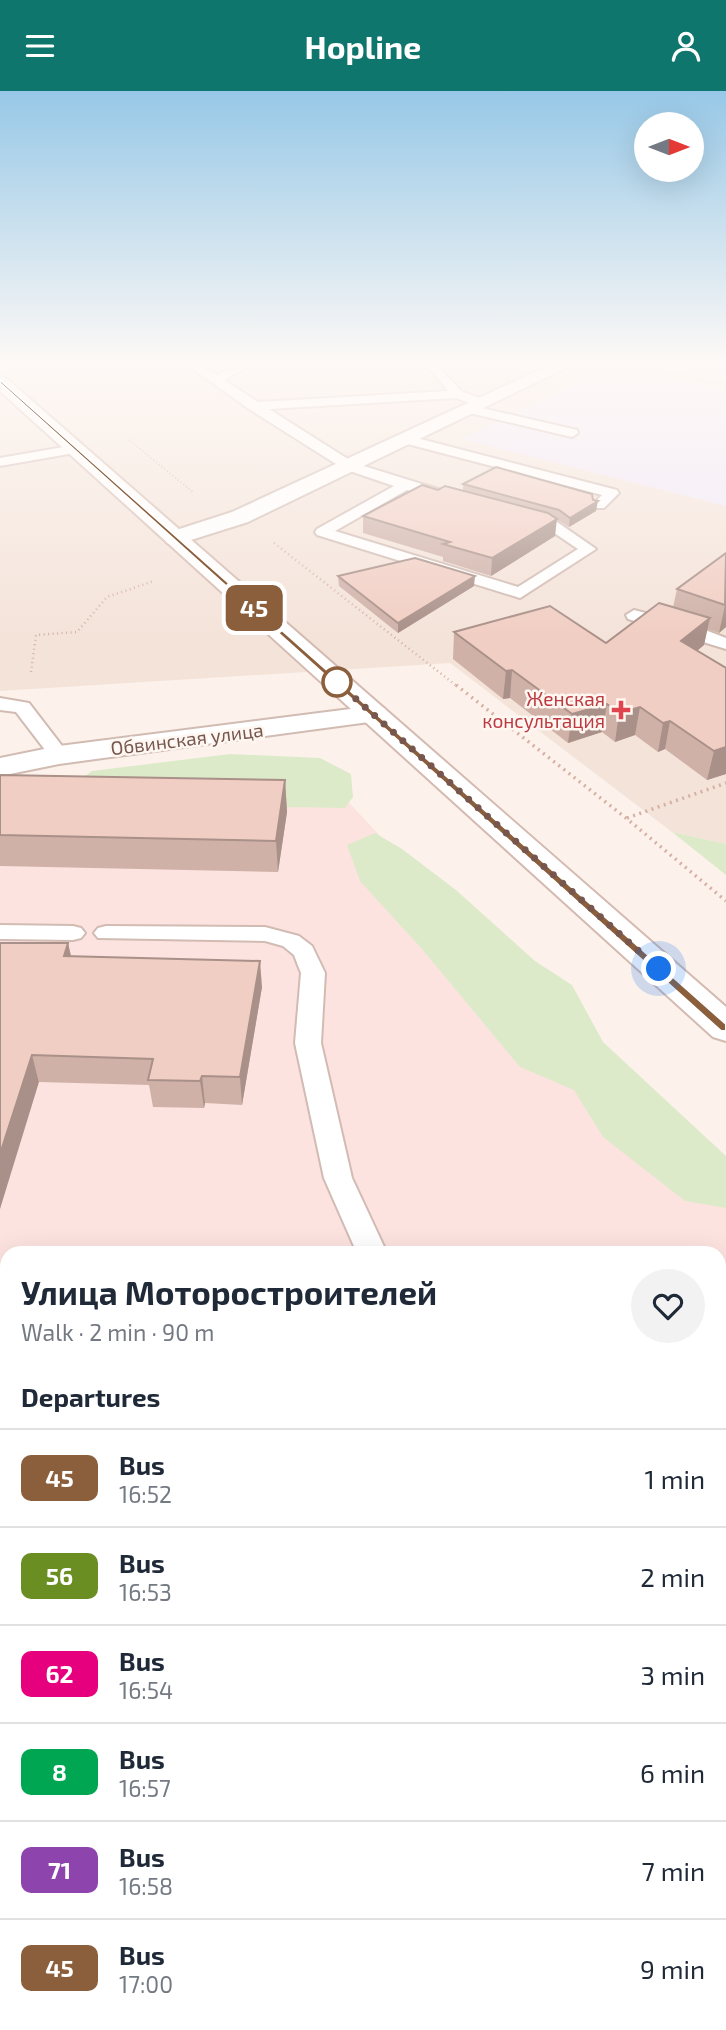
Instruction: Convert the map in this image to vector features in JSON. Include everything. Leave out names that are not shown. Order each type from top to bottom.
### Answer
[{"type":"main road","points":[[81,454],[726,1028]]},
{"type":"main road","points":[[174,538],[240,517],[373,454]]},
{"type":"main road","name":"Обвинская улица","points":[[0,767],[59,755],[374,714]]},
{"type":"lane","points":[[0,462],[43,454]]},
{"type":"lane","points":[[331,454],[349,466],[405,485],[459,499]]},
{"type":"lane","points":[[464,454],[612,493],[599,505]]},
{"type":"lane","points":[[405,485],[321,532],[520,593],[588,549],[552,525],[512,514]]},
{"type":"lane","points":[[634,615],[686,629],[726,644]]},
{"type":"lane","points":[[0,704],[22,707],[59,755]]},
{"type":"lane","points":[[0,932],[73,933]]},
{"type":"lane","points":[[106,933],[265,934],[291,941],[304,951],[313,973],[308,1043],[338,1178],[369,1246]]},
{"type":"path","points":[[147,454],[195,493],[240,517],[626,818],[726,901]]},
{"type":"path","points":[[22,707],[30,680],[36,635],[77,632],[107,597],[154,580]]},
{"type":"path","points":[[626,818],[726,783]]},
{"type":"shaded area","points":[[0,454],[726,454],[726,844],[672,832],[450,663],[0,691]]},
{"type":"shaded area","points":[[523,454],[726,454],[726,506]]},
{"type":"shaded area","points":[[330,782],[726,1209],[726,1246],[0,1246],[0,784]]},
{"type":"green space","points":[[230,754],[320,758],[351,774],[353,797],[345,808],[294,807],[209,814],[67,789],[92,771]]},
{"type":"green space","points":[[672,832],[726,844],[726,875]]},
{"type":"green space","points":[[375,833],[402,849],[456,890],[535,961],[572,985],[603,1042],[726,1156],[726,1208],[685,1201],[603,1137],[574,1090],[520,1067],[421,948],[360,881],[347,845]]},
{"type":"building","points":[[496,467],[592,494],[593,500],[598,501],[570,518],[559,510],[463,484]]},
{"type":"building","points":[[422,485],[438,490],[445,486],[548,513],[557,519],[492,558],[443,544],[450,542],[363,516]]},
{"type":"building","points":[[726,553],[725,605],[677,589]]},
{"type":"building","points":[[415,558],[475,576],[398,623],[338,576]]},
{"type":"building","points":[[659,603],[710,618],[681,641],[726,668],[726,747],[714,751],[670,721],[663,723],[640,707],[619,713],[607,704],[572,714],[512,670],[506,671],[454,632],[550,606],[606,643]]},
{"type":"building","points":[[0,775],[285,780],[276,841],[0,835]]},
{"type":"building","points":[[0,943],[68,943],[64,956],[260,961],[240,1077],[202,1076],[200,1081],[148,1080],[153,1059],[32,1055],[0,1154]]},
{"type":"bus line","name":"45","points":[[82,454],[726,1027]]},
{"type":"place","name":"Женская консультация","points":[[621,710]]},
{"type":"route","points":[[337,682],[659,969]]}]
